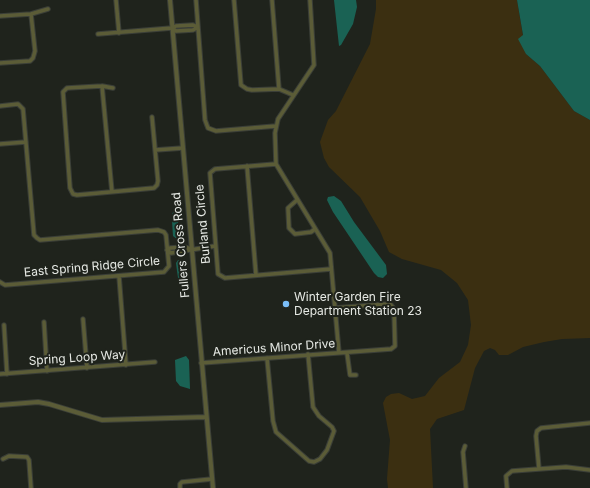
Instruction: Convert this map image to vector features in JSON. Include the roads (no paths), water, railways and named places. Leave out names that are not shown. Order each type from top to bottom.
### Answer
[{"type":"street","points":[[116,0],[119,33]]},
{"type":"street","name":"Fullers Cross Road","points":[[170,0],[213,488]]},
{"type":"street","points":[[196,0],[205,120],[208,128],[216,130],[276,126]]},
{"type":"street","points":[[234,0],[241,85],[252,90],[279,89],[293,95]]},
{"type":"street","points":[[272,0],[279,89]]},
{"type":"street","points":[[310,0],[314,65],[280,113],[276,126],[276,164],[330,253],[339,353]]},
{"type":"street","points":[[0,16],[31,14],[48,9]]},
{"type":"street","points":[[0,63],[30,61],[33,58],[35,51],[31,14]]},
{"type":"street","points":[[98,34],[172,28],[176,31],[193,30],[198,27]]},
{"type":"street","points":[[113,88],[102,86],[67,88],[63,92],[71,192],[77,195],[154,188],[158,181],[152,117]]},
{"type":"street","points":[[102,86],[112,192]]},
{"type":"street","points":[[0,106],[18,104],[21,106],[23,109],[26,142],[0,144]]},
{"type":"street","name":"East Spring Ridge Circle","points":[[0,282],[4,285],[164,272],[169,266],[166,235],[164,232],[158,230],[43,239],[37,238],[34,235],[26,142]]},
{"type":"street","points":[[155,150],[183,148]]},
{"type":"street","name":"Burland Circle","points":[[276,164],[214,169],[210,173],[217,270],[220,276],[225,278],[331,269]]},
{"type":"street","points":[[247,166],[256,275]]},
{"type":"street","points":[[297,200],[288,208],[289,228],[295,234],[311,232],[315,229]]},
{"type":"street","points":[[167,250],[170,248],[185,247],[191,249],[215,246]]},
{"type":"street","points":[[119,276],[126,364]]},
{"type":"street","name":"Americus Minor Drive","points":[[201,364],[308,354],[347,353],[391,349],[396,346],[394,309],[388,304],[335,308]]},
{"type":"street","points":[[84,319],[87,368]]},
{"type":"street","points":[[44,322],[47,371]]},
{"type":"street","points":[[4,325],[8,374]]},
{"type":"street","name":"Americus Minor Drive","points":[[347,353],[350,375],[356,375]]},
{"type":"street","points":[[267,358],[273,421],[276,432],[309,461],[314,462],[320,459],[327,450],[334,431],[332,427],[319,416],[313,407],[308,354]]},
{"type":"street","name":"Spring Loop Way","points":[[0,374],[155,362]]},
{"type":"street","points":[[0,405],[38,402],[102,420],[206,417]]},
{"type":"street","points":[[539,469],[536,436],[537,430],[541,428],[590,423]]},
{"type":"street","points":[[465,446],[463,452],[466,488]]},
{"type":"street","points":[[3,459],[9,456],[27,457],[29,460],[31,488]]},
{"type":"street","points":[[507,488],[506,476],[508,473],[566,467],[590,470]]},
{"type":"street","points":[[180,488],[180,484],[182,482],[212,479]]},
{"type":"water","points":[[334,0],[356,0],[357,7],[353,24],[339,46]]},
{"type":"water","points":[[517,0],[590,0],[590,120],[574,111],[540,66],[526,54],[518,39],[523,35]]},
{"type":"water","points":[[334,196],[341,201],[354,222],[386,265],[387,274],[383,278],[378,277],[374,273],[333,212],[327,200],[328,197]]},
{"type":"water","points":[[174,211],[177,213],[178,221],[179,236],[177,239],[173,236],[172,214]]},
{"type":"water","points":[[178,260],[181,261],[182,266],[182,286],[179,284],[177,271],[176,263]]},
{"type":"water","points":[[186,356],[189,360],[190,389],[180,386],[176,381],[175,360]]},
{"type":"place","name":"Winter Garden Fire Department Station 23","points":[[286,304]]}]
